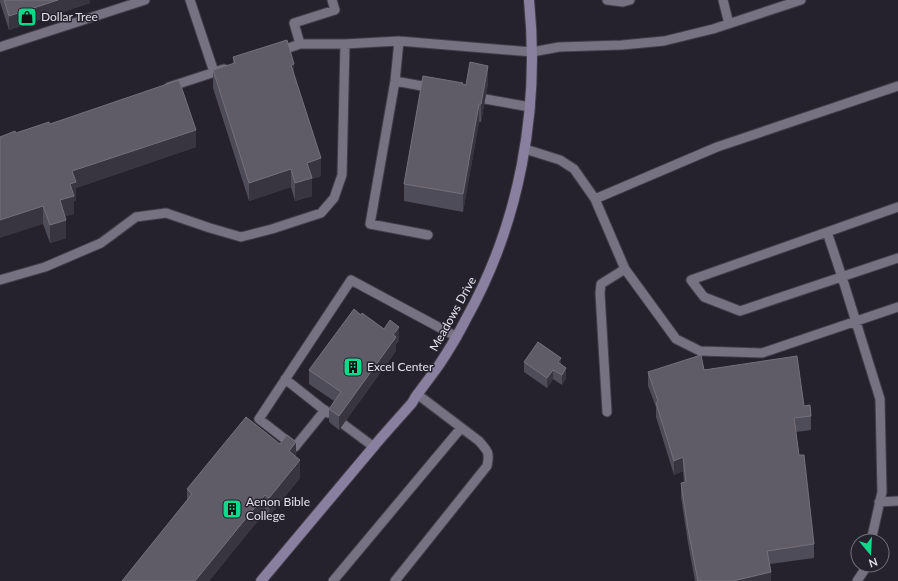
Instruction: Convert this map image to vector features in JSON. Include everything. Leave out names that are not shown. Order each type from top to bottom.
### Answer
[{"type":"street","name":"Meadows Drive","points":[[261,581],[374,446],[413,402],[457,337],[495,260],[511,210],[525,149],[530,107],[532,69],[529,0]]},
{"type":"lane","points":[[0,46],[116,4],[145,0]]},
{"type":"lane","points":[[190,0],[214,72]]},
{"type":"lane","points":[[300,44],[294,23],[335,10],[332,0]]},
{"type":"lane","points":[[607,0],[623,2],[630,0]]},
{"type":"lane","points":[[723,0],[729,24]]},
{"type":"lane","points":[[267,55],[300,44],[398,42],[532,52],[559,47],[622,45],[664,41],[713,29],[796,1]]},
{"type":"lane","points":[[398,42],[395,81],[370,224],[428,235]]},
{"type":"lane","points":[[0,280],[45,267],[101,243],[136,217],[166,213],[210,228],[241,236],[272,229],[321,213],[334,198],[342,175],[345,44]]},
{"type":"lane","points":[[162,90],[234,66]]},
{"type":"lane","points":[[395,81],[438,89]]},
{"type":"lane","points":[[595,199],[717,147],[898,86]]},
{"type":"lane","points":[[485,98],[530,107]]},
{"type":"lane","points":[[525,149],[560,160],[574,169],[595,199],[624,269],[676,339],[700,352],[762,353],[898,307]]},
{"type":"lane","points":[[898,207],[690,280],[704,297],[740,311],[898,258]]},
{"type":"lane","points":[[827,232],[880,399],[882,492],[873,533]]},
{"type":"lane","points":[[607,412],[600,293],[601,284],[624,269]]},
{"type":"lane","points":[[325,410],[295,447],[259,419],[351,280],[457,337]]},
{"type":"lane","points":[[285,380],[333,416]]},
{"type":"lane","points":[[395,581],[487,466],[489,456],[486,448],[479,441],[417,394]]},
{"type":"lane","points":[[343,424],[374,446]]},
{"type":"lane","points":[[332,581],[461,428]]},
{"type":"lane","points":[[879,502],[898,501]]},
{"type":"building","points":[[4,0],[58,0],[9,16]]},
{"type":"building","points":[[287,40],[294,64],[291,65],[321,158],[307,163],[312,178],[295,183],[291,169],[249,183],[213,70],[235,63],[233,57]]},
{"type":"building","points":[[470,62],[488,66],[481,104],[479,104],[463,194],[404,184],[423,76],[463,83],[462,84],[466,85]]},
{"type":"building","points":[[179,80],[196,130],[72,171],[76,182],[70,184],[74,196],[60,200],[66,220],[50,225],[43,206],[0,220],[0,137],[15,131],[16,133],[49,122],[50,124]]},
{"type":"building","name":"Excel Center","points":[[354,309],[384,329],[390,320],[399,327],[393,335],[396,337],[339,416],[329,409],[341,392],[309,370]]},
{"type":"building","points":[[538,342],[561,358],[558,362],[566,368],[562,375],[553,370],[547,378],[524,362]]},
{"type":"building","points":[[701,355],[704,370],[797,356],[804,406],[810,405],[811,416],[794,418],[799,455],[804,455],[814,544],[767,551],[771,572],[733,581],[698,581],[681,483],[686,482],[683,457],[674,461],[656,403],[658,401],[648,372]]},
{"type":"building","name":"Aenon Bible College","points":[[246,417],[280,444],[287,435],[296,442],[289,451],[300,460],[269,498],[265,495],[195,581],[122,581],[192,494],[187,489]]},
{"type":"place","name":"Dollar Tree","points":[[27,17]]},
{"type":"place","name":"Excel Center","points":[[353,367]]},
{"type":"place","name":"Aenon Bible College","points":[[232,509]]}]
